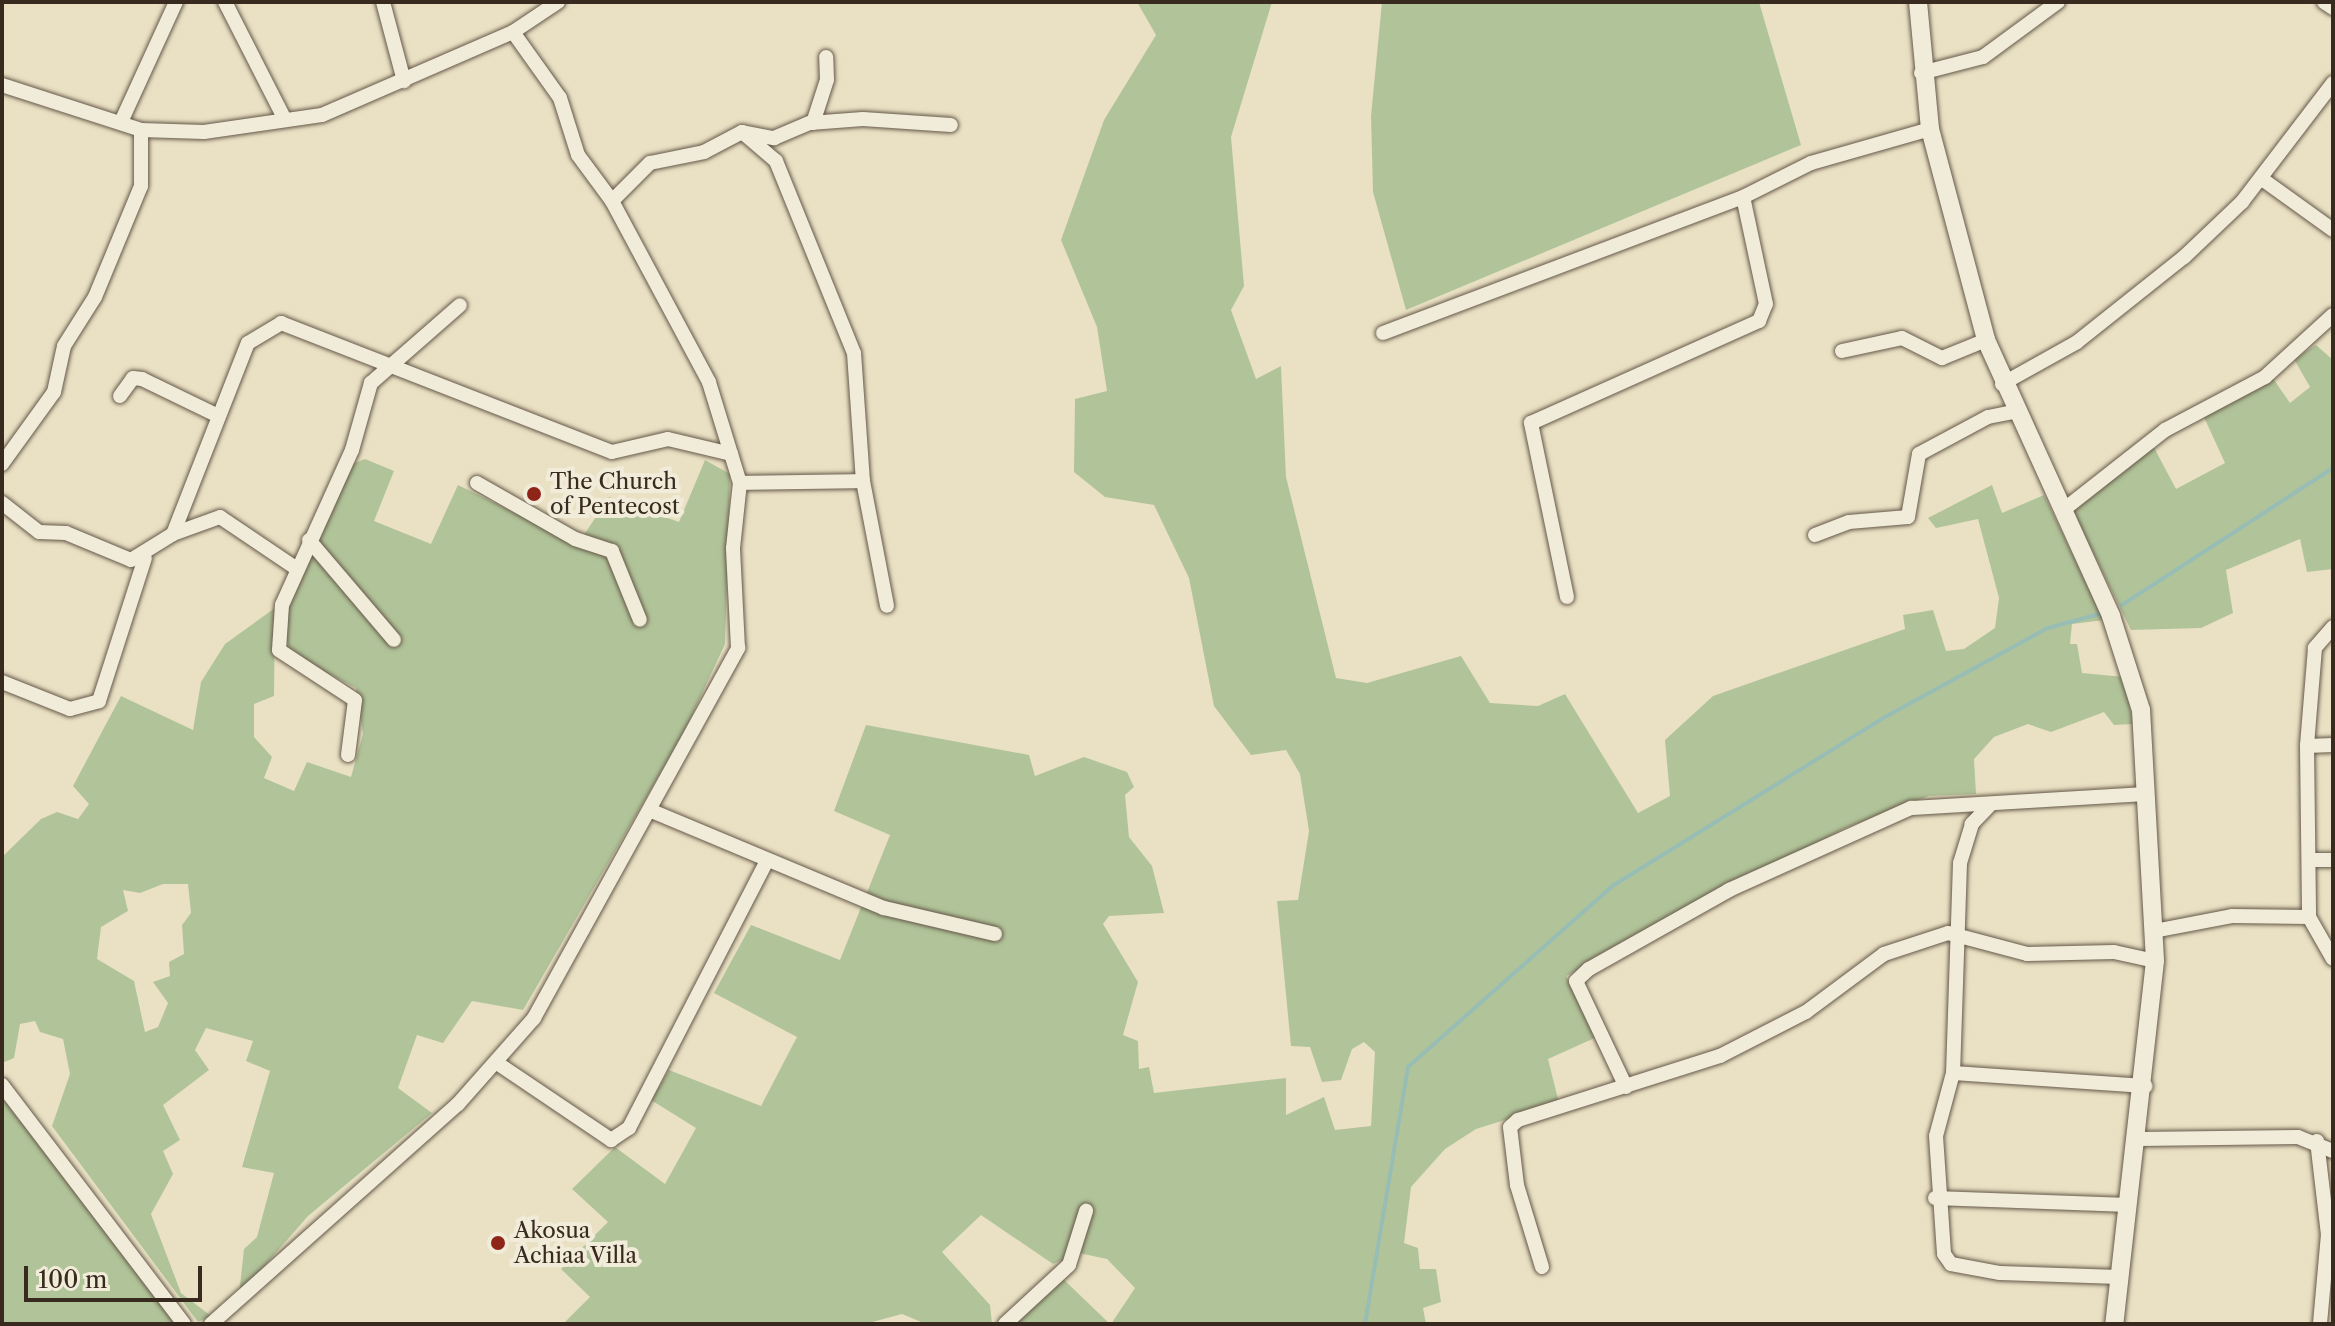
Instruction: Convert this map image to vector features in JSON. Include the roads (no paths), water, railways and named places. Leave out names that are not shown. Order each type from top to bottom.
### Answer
[{"type":"street","points":[[121,122],[176,2]]},
{"type":"street","points":[[225,2],[285,120]]},
{"type":"street","points":[[383,2],[404,81]]},
{"type":"street","points":[[2,85],[141,130],[204,132],[322,115],[513,32],[558,2]]},
{"type":"street","points":[[1918,2],[1921,73],[1930,129],[1986,340],[2013,412],[2062,511],[2135,683],[2147,794],[2155,961],[2146,1086],[2114,1324]]},
{"type":"street","points":[[1921,73],[1983,57],[2058,2]]},
{"type":"street","points":[[2324,2],[2333,8]]},
{"type":"street","points":[[211,1324],[497,1063],[534,1018],[654,812],[738,648],[733,548],[740,483],[731,454],[683,327],[612,201],[578,155],[560,98],[513,32]]},
{"type":"street","points":[[813,123],[827,80],[826,57]]},
{"type":"street","points":[[2002,384],[2128,304],[2262,179],[2333,83]]},
{"type":"street","points":[[612,201],[650,163],[704,152],[742,132],[774,138],[813,123],[951,125]]},
{"type":"street","points":[[1383,333],[1743,197],[1811,163],[1930,129]]},
{"type":"street","points":[[2,464],[54,392],[64,346],[124,227],[141,186],[141,130]]},
{"type":"street","points":[[742,132],[776,161],[832,287],[854,353],[863,481],[887,606]]},
{"type":"street","points":[[2262,179],[2333,230]]},
{"type":"street","points":[[1567,597],[1531,423],[1759,321],[1766,304],[1743,197]]},
{"type":"street","points":[[348,755],[352,693],[286,657],[276,640],[297,569],[352,450],[371,383],[460,305]]},
{"type":"street","points":[[2062,511],[2165,430],[2265,377],[2333,315]]},
{"type":"street","points":[[173,534],[216,415],[248,343],[271,325],[392,363],[612,452],[668,439],[731,454]]},
{"type":"street","points":[[1842,351],[1902,338],[1942,358],[1986,340]]},
{"type":"street","points":[[120,396],[133,378],[142,379],[216,415]]},
{"type":"street","points":[[1815,535],[1849,522],[1908,517],[1919,454],[1988,417],[2013,412]]},
{"type":"street","points":[[740,483],[863,481]]},
{"type":"street","points":[[477,483],[575,539],[612,551],[640,620]]},
{"type":"street","points":[[2,503],[39,532],[66,533],[131,560],[145,558]]},
{"type":"street","points":[[2,682],[70,709],[99,701],[145,558],[173,534],[220,517],[297,569]]},
{"type":"street","points":[[309,540],[394,640]]},
{"type":"street","points":[[2333,627],[2315,648],[2307,746],[2312,860],[2309,917],[2333,959]]},
{"type":"street","points":[[2307,746],[2333,745]]},
{"type":"street","points":[[1626,1087],[1576,981],[1589,969],[1729,890],[1911,808],[2147,794]]},
{"type":"street","points":[[1991,804],[1972,824],[1960,863],[1953,1073],[1936,1136],[1935,1198],[1951,1264],[2119,1277]]},
{"type":"street","points":[[654,812],[765,864],[884,908],[995,934]]},
{"type":"street","points":[[2312,860],[2333,860]]},
{"type":"street","points":[[497,1063],[611,1140],[629,1128],[765,864]]},
{"type":"street","points":[[2154,931],[2232,916],[2309,917]]},
{"type":"street","points":[[1542,1267],[1517,1185],[1510,1127],[1626,1087],[1675,1074],[1773,1030],[1884,954],[1960,934],[2027,954],[2114,952],[2155,961]]},
{"type":"street","points":[[1953,1073],[2146,1086]]},
{"type":"street","points":[[2,1085],[184,1324]]},
{"type":"street","points":[[2139,1139],[2317,1141],[2333,1151]]},
{"type":"street","points":[[2317,1141],[2328,1234],[2320,1324]]},
{"type":"street","points":[[1935,1198],[2129,1205]]},
{"type":"street","points":[[1005,1324],[1069,1265],[1086,1211]]},
{"type":"waterway","points":[[2122,605],[2333,468]]},
{"type":"waterway","points":[[1365,1324],[1408,1067],[1614,885],[1887,716],[2048,628],[2103,613]]},
{"type":"place","name":"The Church of Pentecost","points":[[534,494]]},
{"type":"place","name":"Akosua Achiaa Villa","points":[[498,1243]]}]
